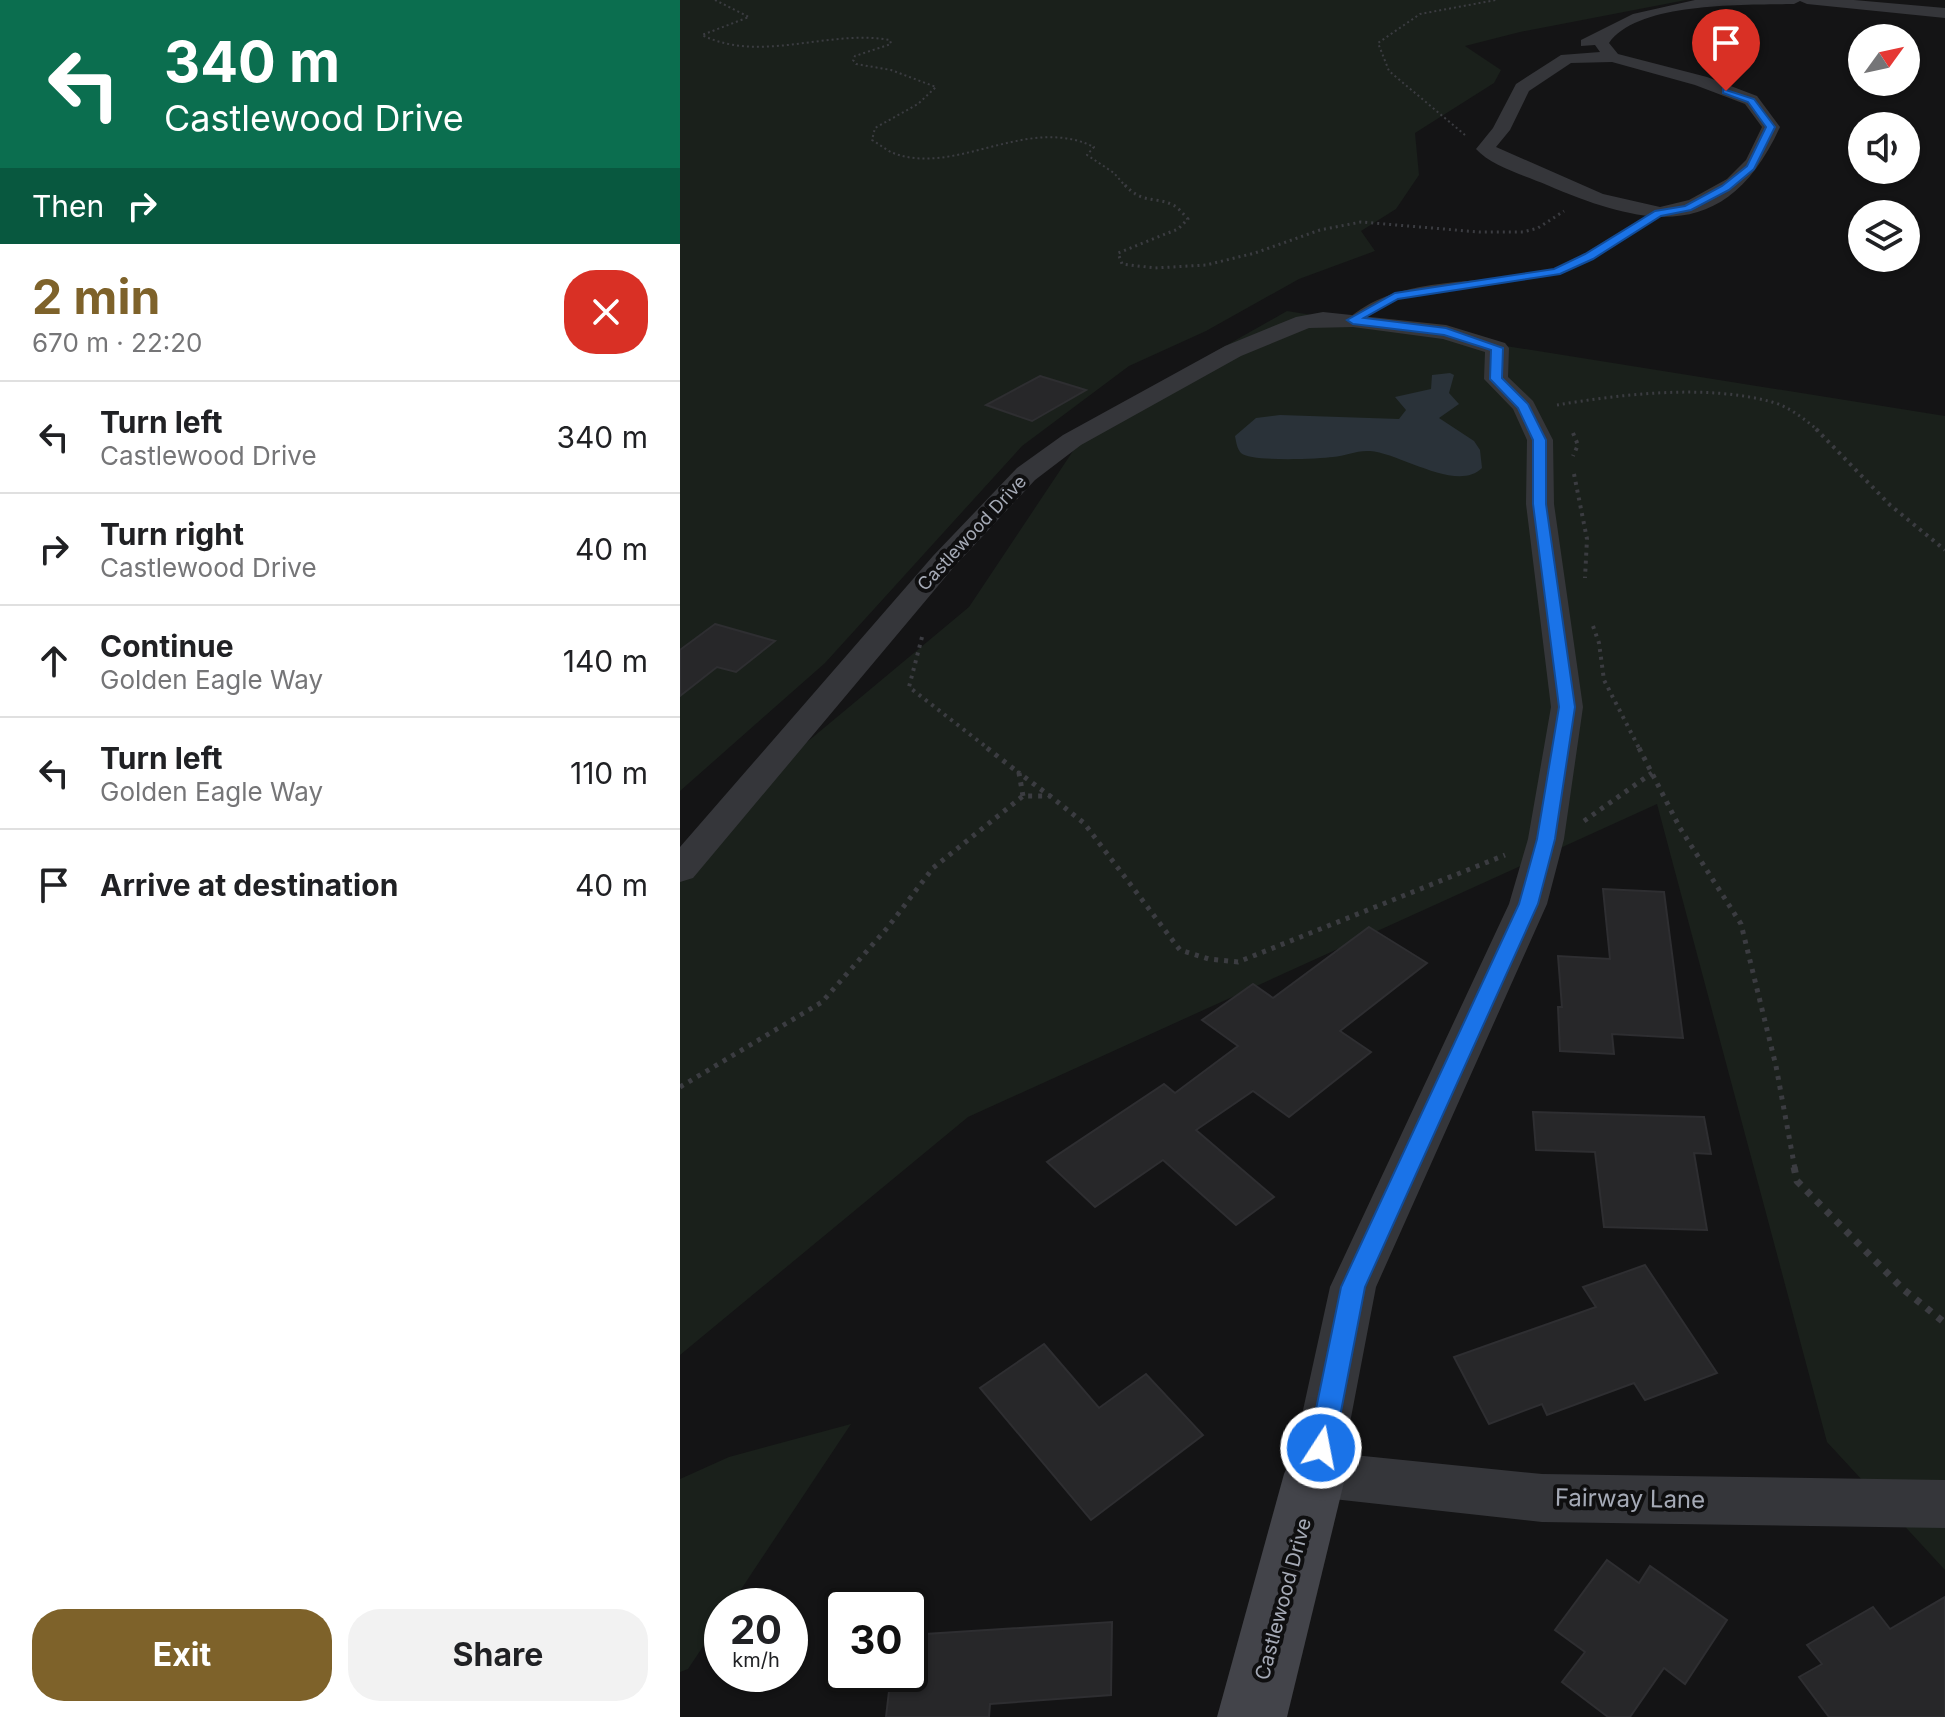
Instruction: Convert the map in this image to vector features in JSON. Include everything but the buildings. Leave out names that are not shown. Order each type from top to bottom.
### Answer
[{"type":"street","points":[[1567,58],[1567,54],[1636,17],[1732,2],[1794,0]]},
{"type":"street","points":[[1807,0],[1945,13]]},
{"type":"street","points":[[1608,33],[1601,43],[1612,57]]},
{"type":"street","points":[[1612,57],[1701,81],[1751,100],[1771,127],[1751,167],[1725,188],[1688,208],[1658,213],[1598,197],[1522,168],[1485,149],[1501,130],[1522,88],[1567,58],[1612,57]]},
{"type":"street","name":"Castlewood Drive","points":[[680,870],[943,562],[1026,474],[1072,440],[1233,351],[1304,322],[1353,320],[1446,332],[1497,348],[1496,379],[1534,411],[1540,440],[1540,504],[1567,707],[1546,839],[1528,904],[1353,1287],[1315,1474],[1252,1717]]},
{"type":"street","name":"Fairway Lane","points":[[1315,1474],[1542,1498],[1945,1504]]},
{"type":"lane","name":"Castlewood Drive","points":[[1353,320],[1395,296],[1556,272],[1589,257],[1658,213]]},
{"type":"path","points":[[715,0],[749,17],[739,24],[709,30],[702,35],[711,42],[770,47],[821,37],[890,40],[891,44],[855,56],[853,60],[856,64],[903,73],[936,87],[918,104],[875,128],[872,140],[879,147],[897,154],[951,155],[1050,136],[1088,142],[1094,147],[1087,155],[1114,173],[1132,193],[1148,201],[1174,205],[1188,219],[1178,229],[1118,253],[1122,264],[1184,267],[1224,261],[1332,226],[1362,221],[1512,232],[1537,229],[1568,208],[1598,197]]},
{"type":"path","points":[[1485,149],[1398,81],[1389,71],[1378,43],[1404,20],[1428,9],[1496,0]]},
{"type":"path","points":[[1534,411],[1622,394],[1714,394],[1772,402],[1797,413],[1827,437],[1890,505],[1945,550]]},
{"type":"path","points":[[1534,411],[1570,428],[1578,445],[1571,461],[1584,512],[1588,561],[1584,584]]},
{"type":"path","points":[[1590,619],[1599,643],[1604,680],[1680,828],[1741,924],[1776,1066],[1797,1181],[1903,1289],[1945,1323]]},
{"type":"path","points":[[923,630],[909,687],[1084,823],[1180,950],[1209,959],[1238,962],[1577,826],[1652,773]]},
{"type":"path","points":[[1019,773],[1023,796]]},
{"type":"path","points":[[680,1087],[822,1002],[888,927],[933,868],[1023,796],[1050,796]]},
{"type":"shaded area","points":[[680,0],[1686,0],[1520,32],[1465,46],[1501,70],[1494,83],[1415,133],[1419,175],[1396,209],[1361,231],[1375,251],[1299,279],[1206,331],[1129,366],[1022,446],[825,663],[680,791]]},
{"type":"shaded area","points":[[1287,311],[1945,416],[1945,1570],[1827,1442],[1657,804],[968,1117],[680,1355],[680,848],[969,607],[1093,421]]},
{"type":"shaded area","points":[[1432,375],[1454,375],[1449,393],[1459,404],[1439,418],[1474,441],[1480,450],[1482,468],[1471,475],[1443,474],[1370,451],[1325,458],[1270,459],[1247,456],[1238,447],[1235,436],[1256,418],[1280,415],[1399,419],[1406,410],[1395,397],[1431,389]]},
{"type":"shaded area","points":[[851,1424],[742,1588],[704,1588],[704,1645],[688,1669],[680,1672],[680,1479],[729,1457]]},
{"type":"route","points":[[1321,1448],[1353,1287],[1528,904],[1546,839],[1567,707],[1540,504],[1540,440],[1524,406],[1506,392],[1496,379],[1497,348],[1446,332],[1353,320],[1395,296],[1556,272],[1589,257],[1658,213],[1688,208],[1725,188],[1751,167],[1771,127],[1751,100],[1726,91]]}]
